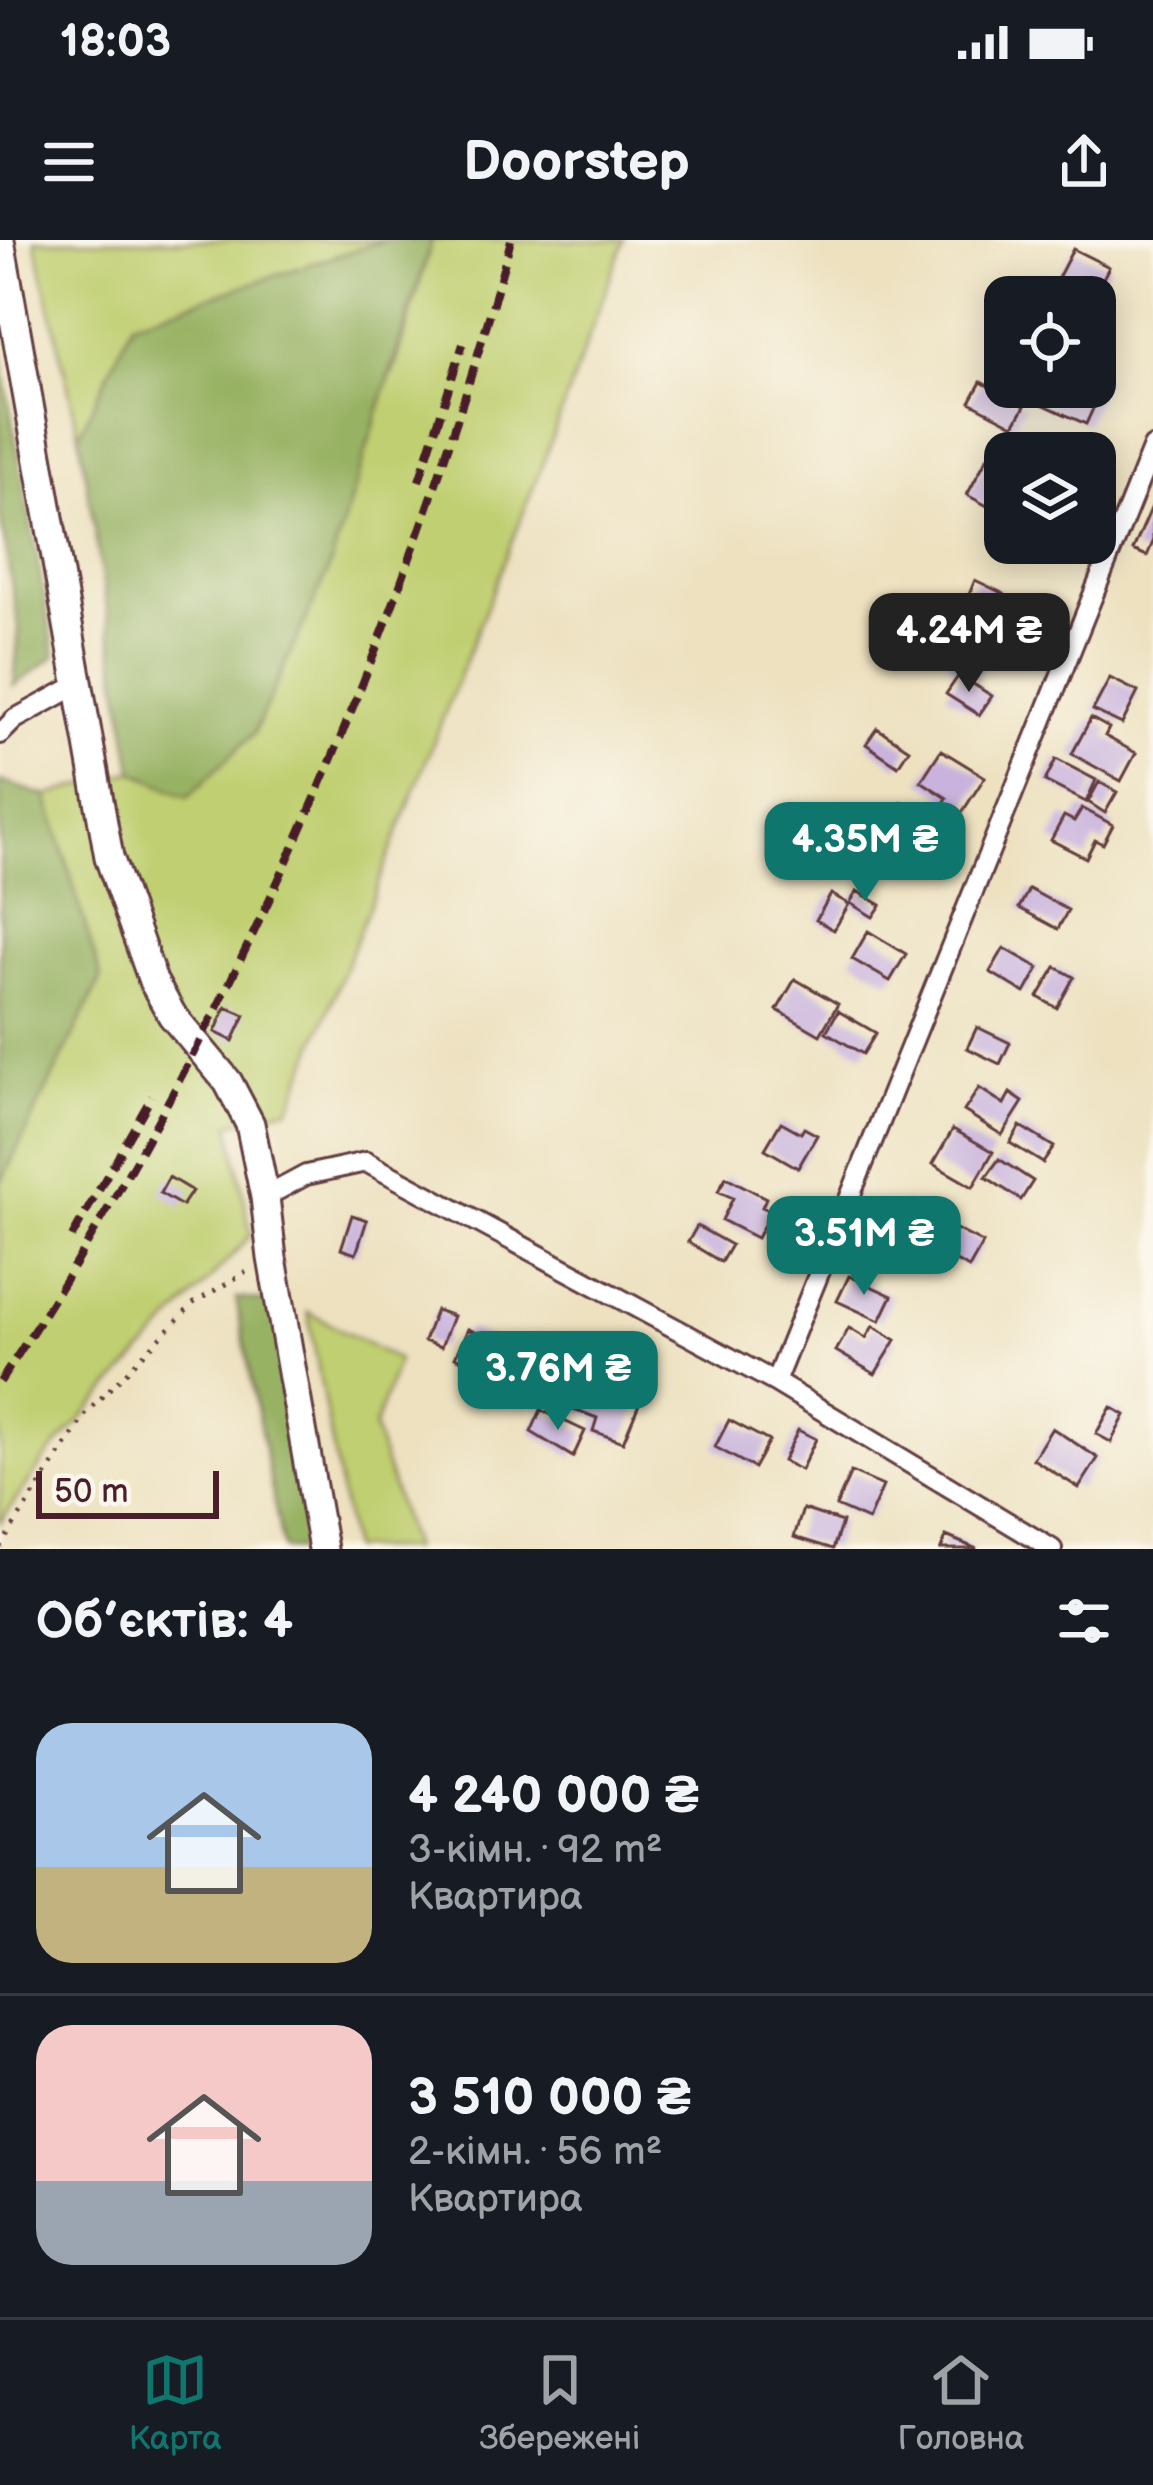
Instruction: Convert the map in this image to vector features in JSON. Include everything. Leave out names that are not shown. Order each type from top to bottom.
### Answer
[{"type":"main road","points":[[0,240],[109,857],[131,926],[172,1015],[210,1058],[250,1124],[323,1549]]},
{"type":"street","points":[[775,1382],[1153,447]]},
{"type":"street","points":[[0,734],[15,719],[77,685]]},
{"type":"street","points":[[265,1197],[306,1175],[366,1162],[775,1382],[1052,1549]]},
{"type":"path","points":[[0,1547],[88,1411],[194,1303],[272,1258]]},
{"type":"green space","points":[[35,240],[385,240],[133,322],[79,435]]},
{"type":"green space","points":[[385,240],[432,240],[329,569],[254,733],[188,797],[133,771],[79,435],[133,322]]},
{"type":"green space","points":[[432,240],[624,240],[542,465],[290,1108],[230,1124],[251,1235],[49,1454],[0,1522],[0,1184],[101,979],[47,796],[133,771],[192,794],[396,365]]},
{"type":"green space","points":[[0,354],[55,656],[14,686],[19,628],[0,516]]},
{"type":"green space","points":[[0,781],[47,796],[101,979],[0,1184]]},
{"type":"green space","points":[[236,1298],[280,1303],[323,1549],[283,1549]]},
{"type":"green space","points":[[308,1312],[398,1360],[374,1428],[412,1549],[351,1549]]},
{"type":"building","points":[[1073,249],[1109,267],[1104,276],[1059,276]]},
{"type":"building","points":[[981,382],[984,408],[1024,408],[1014,425],[970,402]]},
{"type":"building","points":[[1051,408],[1093,408],[1086,424]]},
{"type":"building","points":[[984,464],[984,504],[967,495]]},
{"type":"building","points":[[1153,504],[1153,542],[1147,556],[1133,550]]},
{"type":"building","points":[[975,580],[1004,594],[996,610],[968,597]]},
{"type":"building","points":[[986,613],[1010,627],[1014,619],[1031,628],[1017,653],[976,631]]},
{"type":"building","points":[[955,646],[985,663],[975,679],[946,662]]},
{"type":"building","points":[[959,675],[992,696],[979,715],[946,694]]},
{"type":"building","points":[[1110,678],[1138,692],[1122,724],[1093,710]]},
{"type":"building","points":[[1091,718],[1109,728],[1105,736],[1136,753],[1121,781],[1072,754]]},
{"type":"building","points":[[877,728],[909,749],[898,766],[866,744]]},
{"type":"building","points":[[941,750],[985,777],[961,814],[921,781]]},
{"type":"building","points":[[1056,759],[1096,780],[1086,802],[1045,781]]},
{"type":"building","points":[[1099,782],[1117,792],[1105,813],[1088,802]]},
{"type":"building","points":[[902,802],[938,822],[929,838],[893,817]]},
{"type":"building","points":[[1082,808],[1113,825],[1103,844],[1095,840],[1086,858],[1051,840],[1064,816],[1074,821]]},
{"type":"building","points":[[1029,889],[1068,910],[1058,929],[1019,908]]},
{"type":"building","points":[[857,891],[881,905],[873,917],[850,903]]},
{"type":"building","points":[[831,894],[849,904],[834,930],[816,920]]},
{"type":"building","points":[[868,931],[906,954],[890,981],[852,959]]},
{"type":"building","points":[[1004,948],[1039,968],[1025,993],[990,972]]},
{"type":"building","points":[[1056,967],[1074,977],[1057,1008],[1038,997]]},
{"type":"building","points":[[795,979],[838,1004],[820,1035],[777,1010]]},
{"type":"building","points":[[226,1007],[245,1015],[233,1041],[215,1032]]},
{"type":"building","points":[[838,1011],[876,1033],[863,1054],[826,1032]]},
{"type":"building","points":[[977,1027],[1010,1043],[1000,1064],[967,1048]]},
{"type":"building","points":[[979,1088],[1004,1104],[1010,1093],[1023,1102],[1002,1135],[964,1111]]},
{"type":"building","points":[[781,1122],[817,1135],[798,1168],[765,1149]]},
{"type":"building","points":[[1020,1126],[1054,1147],[1043,1163],[1010,1143]]},
{"type":"building","points":[[953,1129],[993,1152],[973,1187],[933,1164]]},
{"type":"building","points":[[999,1159],[1033,1181],[1021,1200],[986,1177]]},
{"type":"building","points":[[169,1177],[192,1191],[182,1206],[160,1193]]},
{"type":"building","points":[[726,1177],[766,1198],[762,1207],[771,1211],[757,1238],[722,1220],[733,1198],[718,1191]]},
{"type":"building","points":[[904,1202],[938,1222],[922,1250],[889,1230]]},
{"type":"building","points":[[352,1215],[367,1220],[356,1254],[341,1249]]},
{"type":"building","points":[[697,1226],[731,1245],[721,1262],[688,1242]]},
{"type":"building","points":[[950,1226],[983,1243],[969,1268],[937,1251]]},
{"type":"building","points":[[849,1276],[892,1296],[880,1321],[837,1301]]},
{"type":"building","points":[[436,1310],[453,1316],[441,1347],[424,1341]]},
{"type":"building","points":[[873,1326],[896,1340],[875,1374],[836,1351],[849,1328],[866,1338]]},
{"type":"building","points":[[468,1329],[508,1346],[496,1375],[455,1357]]},
{"type":"building","points":[[572,1369],[590,1376],[587,1386],[621,1399],[624,1392],[641,1399],[623,1442],[593,1431],[597,1418],[558,1403]]},
{"type":"building","points":[[1111,1407],[1125,1415],[1111,1442],[1096,1434]]},
{"type":"building","points":[[541,1410],[585,1431],[573,1457],[531,1432]]},
{"type":"building","points":[[729,1420],[769,1441],[754,1468],[715,1447]]},
{"type":"building","points":[[1052,1428],[1098,1458],[1079,1488],[1033,1459]]},
{"type":"building","points":[[798,1430],[816,1439],[801,1470],[783,1461]]},
{"type":"building","points":[[851,1472],[883,1486],[868,1520],[836,1506]]},
{"type":"building","points":[[803,1509],[842,1522],[833,1549],[794,1537]]},
{"type":"building","points":[[946,1536],[977,1549],[941,1549]]},
{"type":"railway","points":[[0,1382],[162,1113],[300,831],[417,539],[511,240]]},
{"type":"railway","points":[[419,481],[463,344]]},
{"type":"railway","points":[[72,1237],[152,1096]]}]
